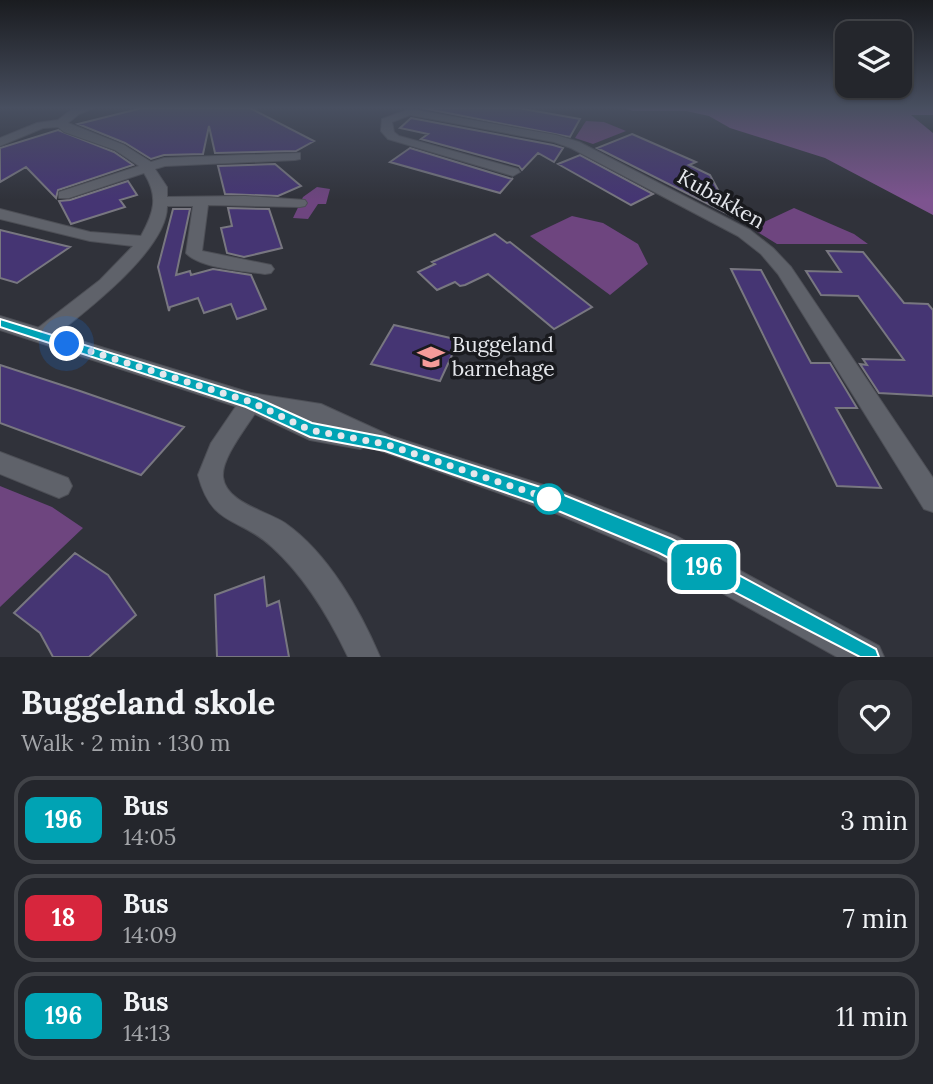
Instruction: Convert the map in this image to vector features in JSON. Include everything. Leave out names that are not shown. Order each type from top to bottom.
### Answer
[{"type":"street","points":[[41,336],[121,272],[156,224],[161,202],[160,188],[148,166],[123,150],[93,139]]},
{"type":"street","name":"Kubakken","points":[[394,139],[513,173]]},
{"type":"street","name":"Kubakken","points":[[554,139],[575,145],[744,233],[767,251],[785,271],[933,500]]},
{"type":"street","points":[[64,195],[148,166],[183,159],[295,156]]},
{"type":"street","points":[[161,202],[201,200],[300,203]]},
{"type":"street","points":[[201,200],[194,253],[203,258],[265,268]]},
{"type":"street","points":[[0,214],[92,237],[120,242],[146,241]]},
{"type":"street","points":[[0,323],[251,402],[310,430],[385,444],[559,502],[666,546],[868,657]]},
{"type":"street","points":[[251,402],[219,450],[210,475],[218,497],[248,518],[278,533],[306,561],[344,615],[364,657]]},
{"type":"street","points":[[0,463],[59,486]]},
{"type":"shaded area","points":[[577,139],[607,139],[593,144]]},
{"type":"shaded area","points":[[764,139],[933,139],[933,215],[825,158]]},
{"type":"shaded area","points":[[317,187],[330,189],[326,204],[318,204],[308,219],[293,218],[303,197]]},
{"type":"shaded area","points":[[794,208],[854,234],[868,244],[777,244],[751,228]]},
{"type":"shaded area","points":[[572,216],[603,223],[638,244],[648,264],[610,295],[530,236]]},
{"type":"shaded area","points":[[0,486],[52,507],[83,528],[0,607]]},
{"type":"building","points":[[30,139],[80,139],[114,152],[133,165],[58,190],[56,198],[26,167],[0,182],[0,148]]},
{"type":"building","points":[[114,139],[206,139],[203,154],[164,155],[151,159]]},
{"type":"building","points":[[212,139],[309,139],[314,141],[296,151],[215,153]]},
{"type":"building","points":[[421,139],[520,139],[563,148],[554,162],[538,153],[522,170],[519,166]]},
{"type":"building","points":[[620,139],[643,139],[696,162],[689,165],[710,175],[732,216],[597,148]]},
{"type":"building","points":[[410,148],[513,178],[500,193],[390,162]]},
{"type":"building","points":[[580,155],[653,194],[631,205],[558,164]]},
{"type":"building","points":[[275,164],[301,186],[278,196],[225,194],[218,166]]},
{"type":"building","points":[[128,181],[137,195],[120,200],[125,207],[71,224],[59,201],[70,200]]},
{"type":"building","points":[[228,208],[269,209],[282,248],[244,257],[227,253],[221,228],[232,226]]},
{"type":"building","points":[[173,209],[190,209],[176,275],[190,271],[191,275],[213,269],[251,275],[266,309],[237,319],[231,304],[204,313],[198,298],[170,307],[169,311],[158,267]]},
{"type":"building","points":[[0,230],[70,247],[17,283],[0,278]]},
{"type":"building","points":[[495,234],[507,243],[510,242],[592,307],[554,329],[488,274],[465,285],[460,286],[455,282],[437,290],[418,272],[435,264],[432,262]]},
{"type":"building","points":[[827,251],[863,252],[904,303],[928,304],[933,310],[933,396],[879,393],[860,364],[867,365],[863,359],[904,360],[858,296],[821,295],[806,271],[841,272]]},
{"type":"building","points":[[731,269],[761,270],[811,363],[830,363],[857,408],[836,408],[881,488],[837,486]]},
{"type":"building","points":[[394,325],[459,340],[440,381],[371,364]]},
{"type":"building","points":[[0,365],[184,427],[141,475],[0,423]]},
{"type":"building","points":[[75,553],[108,575],[136,615],[89,657],[53,657],[40,633],[14,613]]},
{"type":"building","points":[[264,577],[267,606],[279,601],[289,657],[217,657],[215,595]]},
{"type":"bus line","name":"196","points":[[0,323],[251,402],[310,430],[385,444],[559,502],[666,546],[868,657]]},
{"type":"place","name":"Buggeland barnehage","points":[[431,357]]},
{"type":"route","points":[[67,344],[251,402],[310,430],[385,444],[559,502],[549,499]]}]
